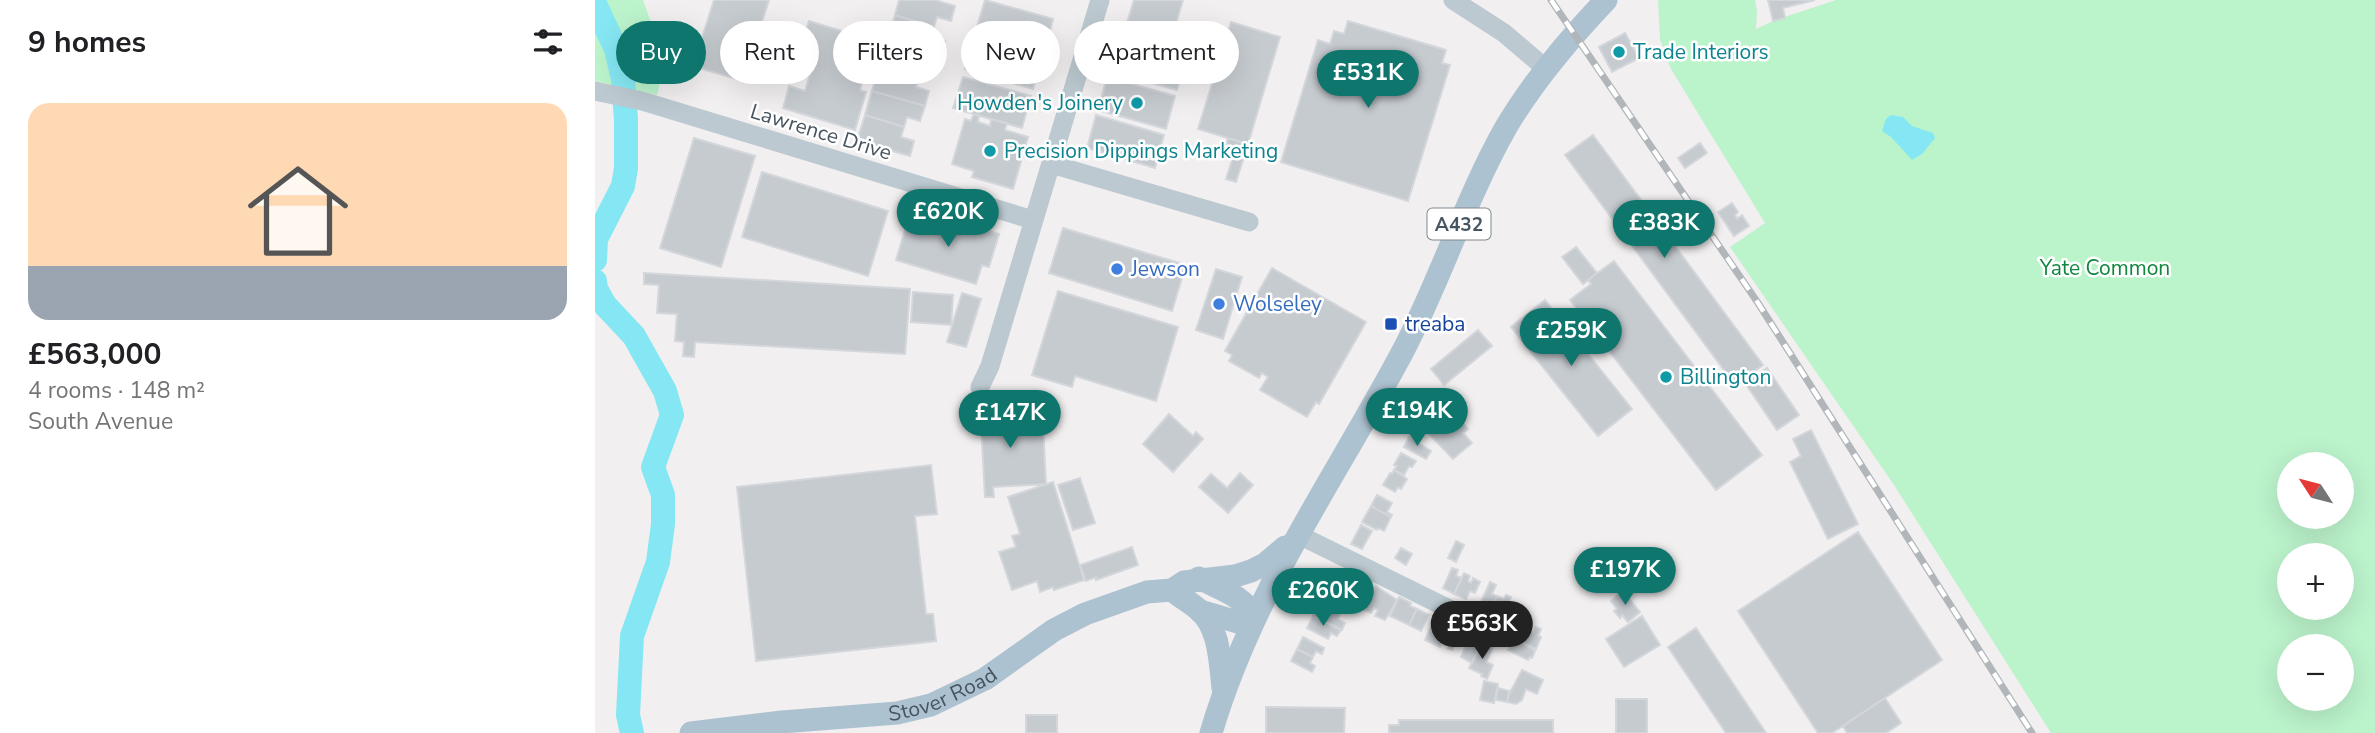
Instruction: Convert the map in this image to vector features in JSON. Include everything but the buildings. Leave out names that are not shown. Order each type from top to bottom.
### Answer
[{"type":"main road","name":"A432","points":[[1211,733],[1223,692],[1254,617],[1296,536],[1376,402],[1400,356],[1504,131],[1554,56],[1606,0]]},
{"type":"main road","name":"Stover Road","points":[[691,733],[782,722],[897,713],[931,705],[985,679],[1042,638],[1084,614],[1147,592],[1172,590],[1184,582],[1199,578],[1235,576],[1251,571],[1265,564],[1296,536]]},
{"type":"main road","points":[[1199,578],[1241,599],[1249,606],[1254,617],[1241,623],[1200,611]]},
{"type":"main road","points":[[1172,590],[1200,611],[1210,625],[1218,647],[1223,692]]},
{"type":"street","points":[[980,387],[990,366],[1100,0]]},
{"type":"street","points":[[1453,0],[1504,33],[1554,56]]},
{"type":"street","name":"Lawrence Drive","points":[[602,92],[642,101],[1033,220]]},
{"type":"street","points":[[1051,164],[1249,222]]},
{"type":"street","points":[[1296,536],[1496,632]]},
{"type":"green space","points":[[595,0],[643,0],[650,21],[616,21],[616,84],[660,84],[657,95],[595,81]]},
{"type":"green space","name":"Yate Common","points":[[1658,0],[1755,0],[1756,29],[1836,0],[2375,0],[2375,733],[2051,733],[1894,485],[1730,247],[1765,223],[1671,69],[1660,39]]},
{"type":"water","points":[[1891,115],[1903,117],[1912,126],[1933,133],[1935,138],[1922,154],[1912,160],[1882,131],[1886,119]]},
{"type":"waterway","points":[[595,4],[616,49],[623,79],[626,120],[626,168],[623,186],[596,239],[595,260]]},
{"type":"waterway","points":[[595,281],[596,289],[605,305],[634,336],[665,391],[672,415],[653,467],[663,495],[663,524],[658,562],[632,636],[628,715],[632,733]]},
{"type":"railway","points":[[1551,0],[1758,303],[2032,733]]},
{"type":"place","name":"Trade Interiors","points":[[1619,52]]},
{"type":"place","name":"Howden's Joinery","points":[[1137,103]]},
{"type":"place","name":"Precision Dippings Marketing","points":[[990,151]]},
{"type":"place","name":"Jewson","points":[[1117,269]]},
{"type":"place","name":"Wolseley","points":[[1219,304]]},
{"type":"place","name":"treaba","points":[[1391,324]]},
{"type":"place","name":"Billington","points":[[1666,377]]}]
